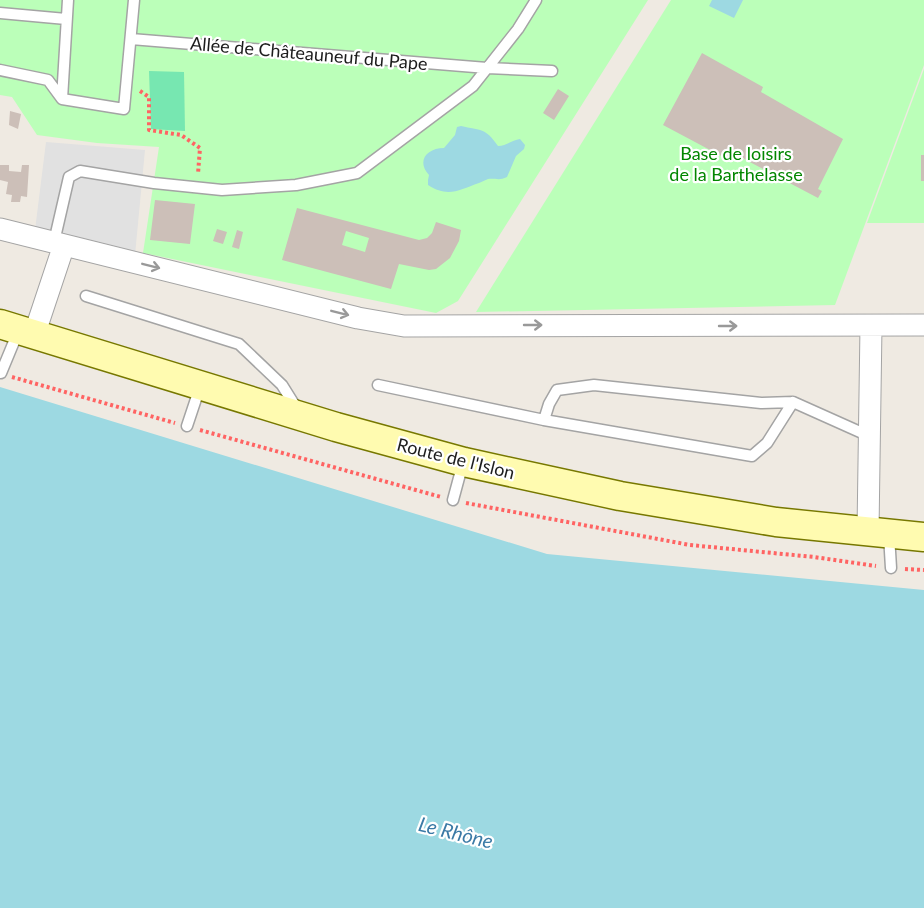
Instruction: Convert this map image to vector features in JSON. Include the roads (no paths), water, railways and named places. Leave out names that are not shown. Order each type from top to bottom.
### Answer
[{"type":"street","points":[[0,229],[358,318],[404,326],[924,325]]},
{"type":"street","points":[[18,330],[59,243]]},
{"type":"street","points":[[871,326],[869,436],[878,533]]},
{"type":"street","name":"Route de l'Islon","points":[[18,330],[302,417],[464,462],[620,496],[776,522],[924,537]]},
{"type":"lane","points":[[62,99],[68,0]]},
{"type":"lane","points":[[0,70],[48,81],[62,99],[124,109],[134,0]]},
{"type":"lane","points":[[59,243],[69,177],[80,171],[154,183],[222,190],[297,185],[357,173],[473,86],[518,29],[536,0]]},
{"type":"lane","points":[[0,14],[66,19]]},
{"type":"lane","name":"Allée de Châteauneuf du Pape","points":[[131,39],[487,68],[552,70]]},
{"type":"lane","points":[[86,297],[239,345],[282,385],[302,417]]},
{"type":"lane","points":[[1,374],[18,330]]},
{"type":"lane","points":[[378,385],[544,420],[752,456],[767,443],[793,402]]},
{"type":"lane","points":[[544,420],[557,390],[594,385],[761,403],[793,402],[869,436]]},
{"type":"lane","points":[[187,426],[201,386]]},
{"type":"lane","points":[[453,500],[464,462]]},
{"type":"lane","points":[[878,533],[891,568]]},
{"type":"water","points":[[712,0],[743,0],[734,18],[709,6]]},
{"type":"water","points":[[457,127],[486,133],[498,146],[520,139],[525,145],[524,149],[516,156],[507,177],[488,179],[454,192],[442,191],[428,185],[429,175],[423,165],[425,156],[433,150],[444,148],[455,135]]},
{"type":"water","name":"Le Rhône","points":[[0,387],[547,554],[924,590],[924,908],[0,908]]},
{"type":"park label","name":"Base de loisirs de la Barthelasse","points":[[736,163]]}]
